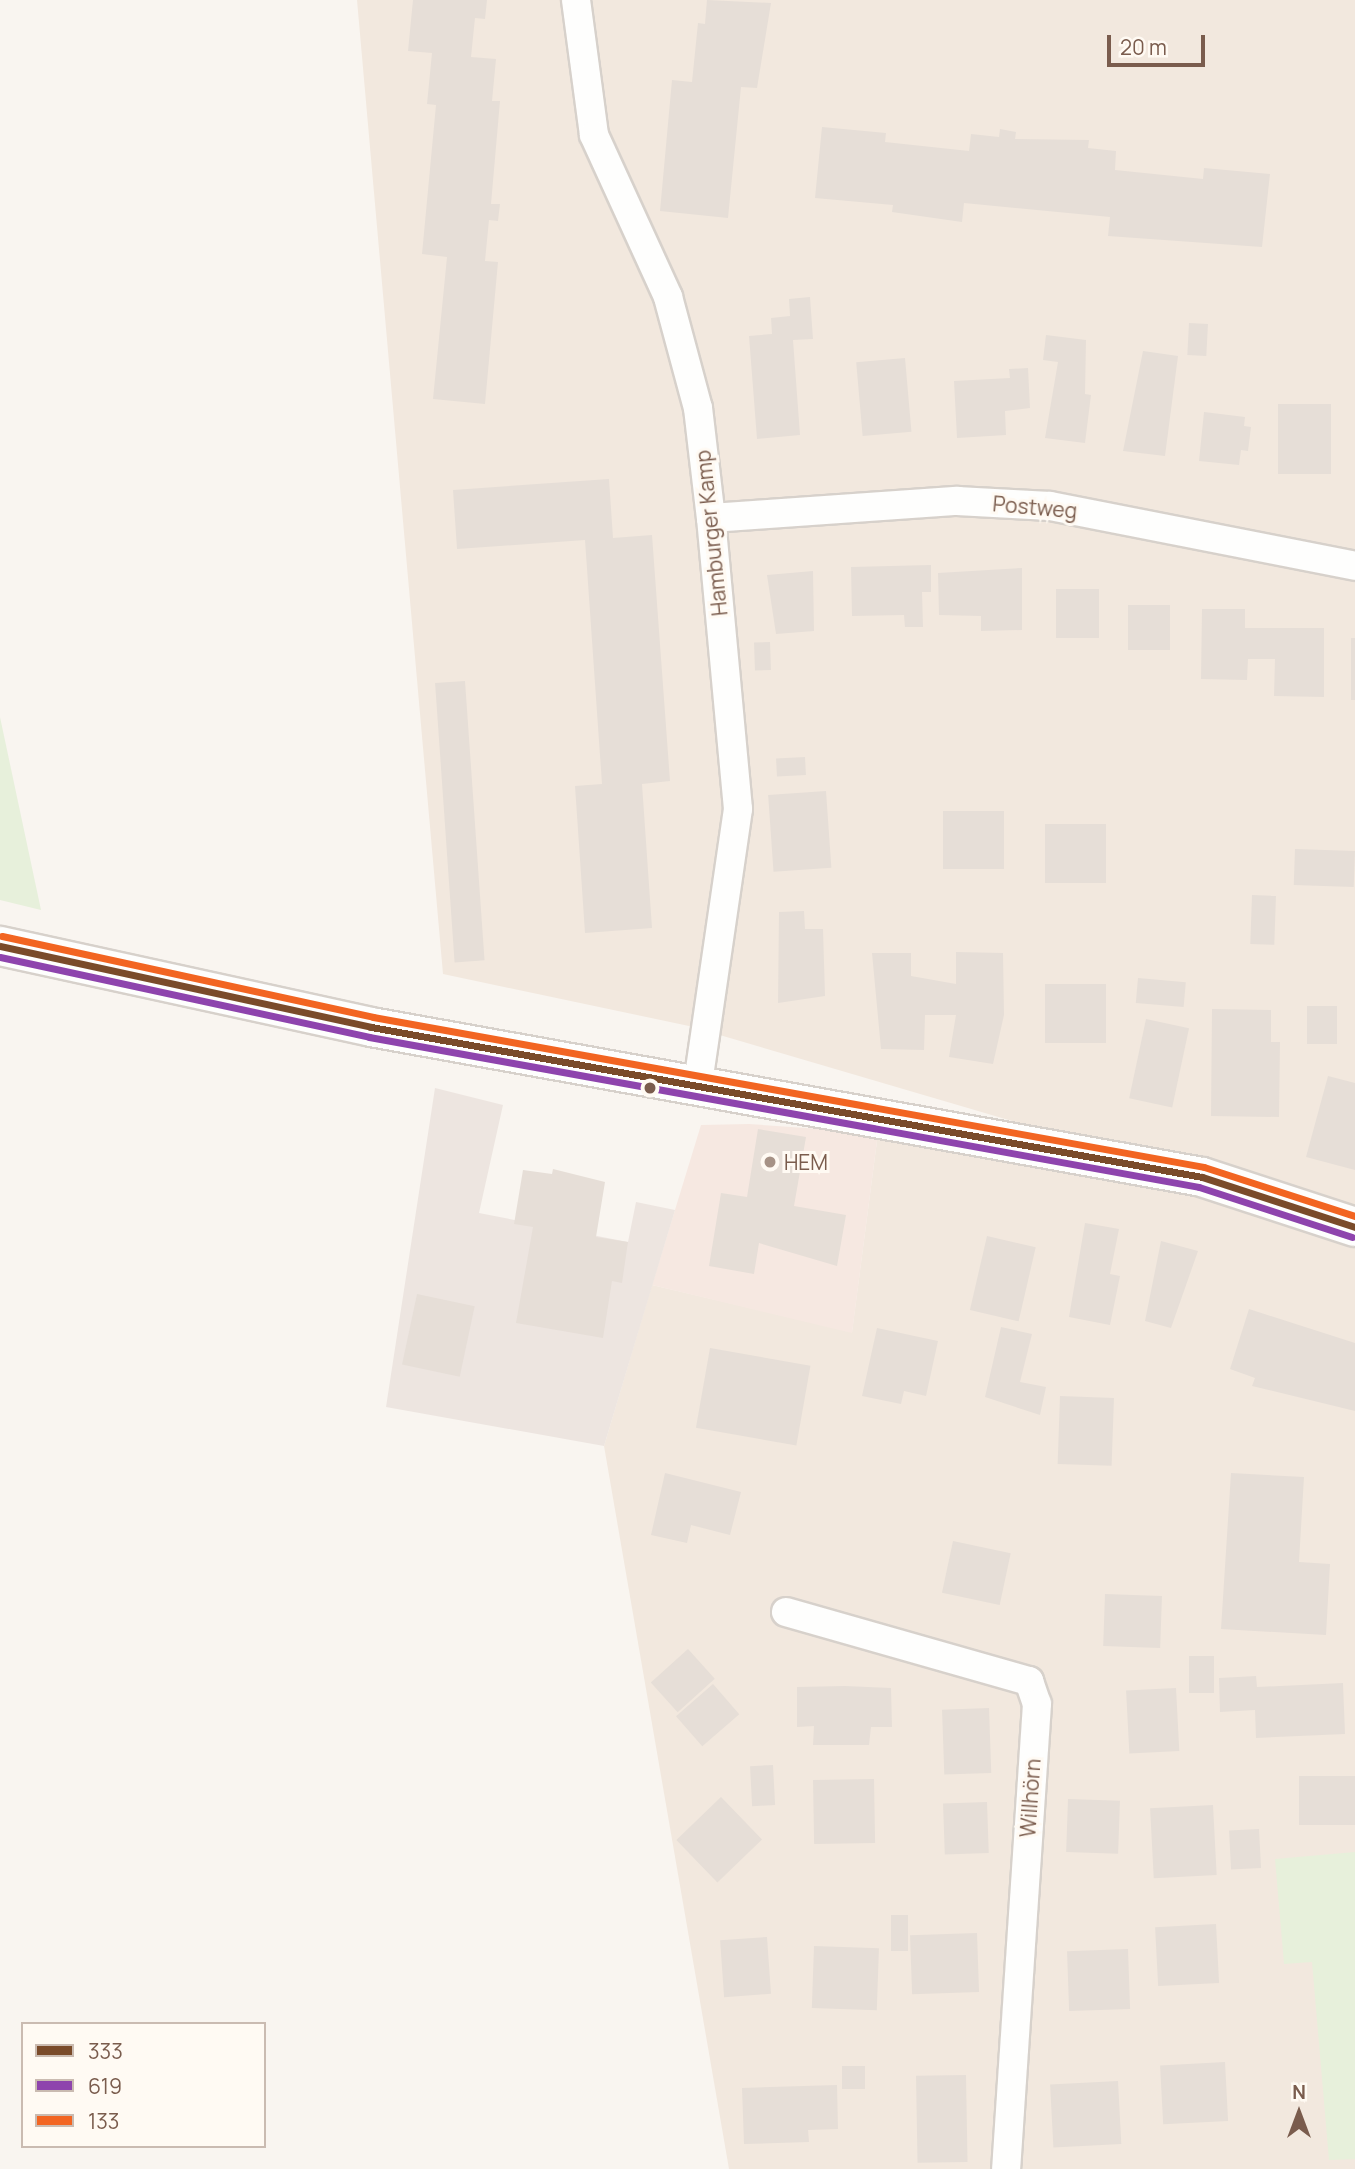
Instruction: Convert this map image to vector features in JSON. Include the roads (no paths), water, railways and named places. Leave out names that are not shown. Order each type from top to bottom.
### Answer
[{"type":"main road","points":[[0,946],[372,1027],[1202,1177],[1355,1227]]},
{"type":"street","name":"Hamburger Kamp","points":[[576,0],[594,135],[668,297],[698,408],[711,519],[738,809],[698,1084]]},
{"type":"street","name":"Postweg","points":[[711,519],[957,501],[1051,506],[1355,566]]},
{"type":"street","name":"Willhörn","points":[[786,1612],[1029,1681],[1037,1704],[1006,2169]]},
{"type":"place","name":"HEM","points":[[770,1162]]}]
